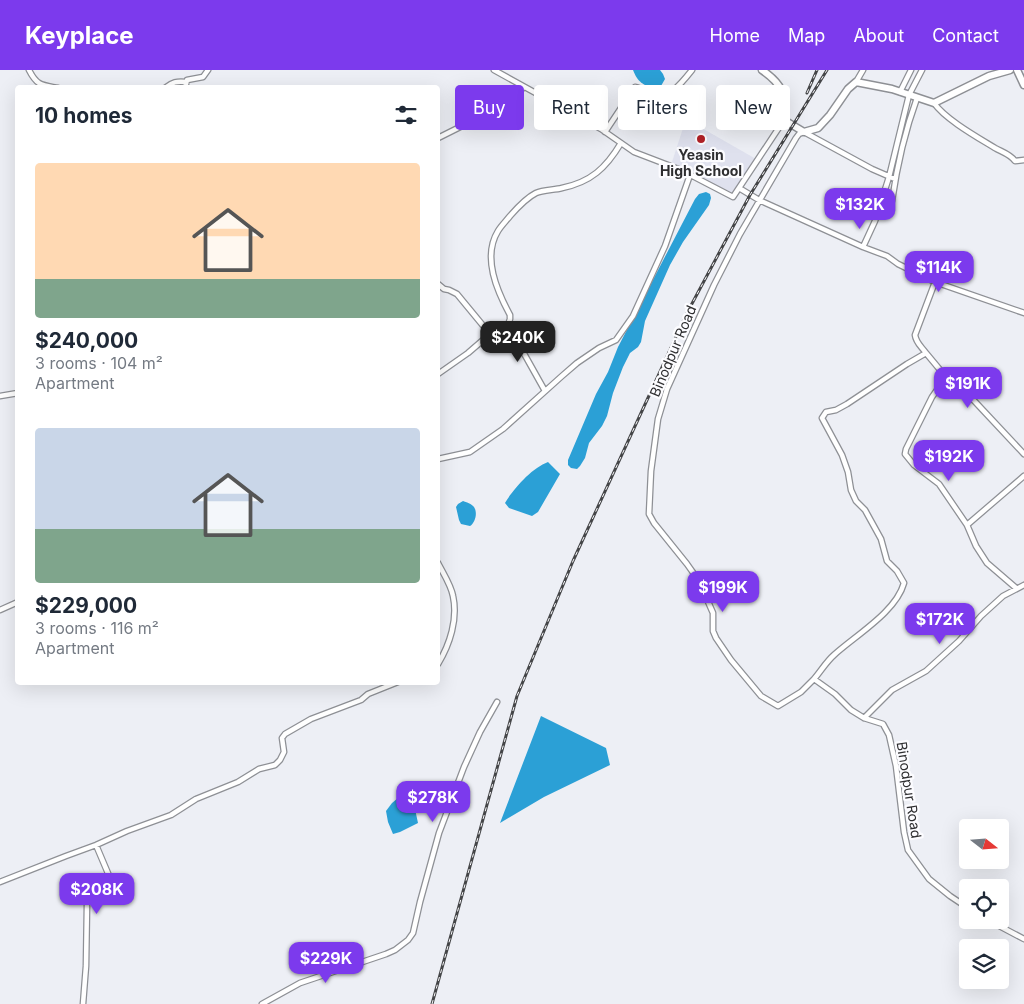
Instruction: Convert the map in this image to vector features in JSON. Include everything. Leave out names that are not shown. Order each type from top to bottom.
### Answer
[{"type":"street","points":[[29,70],[35,81],[42,85]]},
{"type":"street","points":[[168,85],[177,81],[186,82],[187,80],[203,77],[208,70]]},
{"type":"street","points":[[494,70],[522,85]]},
{"type":"street","points":[[604,132],[635,87],[655,97],[662,96],[675,88],[692,70]]},
{"type":"street","points":[[759,200],[799,134],[818,128],[848,89],[856,82],[863,70]]},
{"type":"street","points":[[900,92],[911,70]]},
{"type":"street","points":[[875,221],[889,177],[909,95],[922,70]]},
{"type":"street","points":[[934,103],[989,76],[1006,70]]},
{"type":"street","points":[[1017,70],[1024,85]]},
{"type":"street","points":[[765,71],[778,85]]},
{"type":"street","points":[[856,82],[892,89],[934,103],[953,120],[1012,157],[1015,161],[1024,160]]},
{"type":"street","points":[[524,86],[604,132],[634,152],[690,174],[733,197],[777,130]]},
{"type":"street","points":[[863,247],[880,211],[892,201],[905,136],[917,98]]},
{"type":"street","points":[[790,124],[872,169],[895,179]]},
{"type":"street","points":[[440,137],[455,130]]},
{"type":"street","points":[[440,373],[468,353],[490,334],[508,325],[510,315],[494,280],[491,258],[493,244],[498,231],[516,209],[536,193],[576,185],[588,179],[612,158],[621,143]]},
{"type":"street","points":[[440,459],[470,452],[503,429],[577,364],[599,348],[616,340],[633,316],[665,246],[690,174]]},
{"type":"street","points":[[739,188],[759,200],[887,256],[898,264],[935,282],[1024,314]]},
{"type":"street","name":"Binodpur Road","points":[[759,200],[714,285],[667,389],[658,419],[652,462],[649,514],[699,581],[713,613],[713,631],[716,638],[731,660],[761,696],[778,706],[801,692],[814,679],[835,694],[851,710],[864,718],[883,724],[889,735],[896,766],[908,850],[929,879],[959,902]]},
{"type":"street","points":[[935,282],[914,335],[916,342],[946,377],[965,391],[1024,454]]},
{"type":"street","points":[[440,286],[457,294],[490,334]]},
{"type":"street","points":[[508,325],[545,391]]},
{"type":"street","points":[[814,679],[832,656],[895,602],[902,591],[904,583],[897,571],[887,561],[881,539],[865,510],[856,501],[851,490],[842,454],[822,418],[826,412],[836,410],[847,404],[926,353]]},
{"type":"street","points":[[946,377],[932,397],[905,454],[914,465],[940,484],[967,525],[976,546],[987,563],[1016,588]]},
{"type":"street","points":[[0,396],[15,394]]},
{"type":"street","points":[[967,525],[1024,476]]},
{"type":"street","points":[[440,567],[453,594],[455,613],[452,632],[440,659]]},
{"type":"street","points":[[864,718],[892,690],[926,671],[1003,596],[1024,584]]},
{"type":"street","points":[[0,610],[15,603]]},
{"type":"street","points":[[0,882],[171,815],[196,799],[238,782],[259,769],[275,765],[284,752],[282,738],[285,734],[311,719],[361,700],[368,694],[390,685]]},
{"type":"street","points":[[262,1004],[300,983],[386,954],[408,940],[413,933],[422,892],[439,834],[464,767],[480,732],[497,702]]},
{"type":"street","points":[[83,1004],[87,904],[91,899],[112,888],[110,878],[96,845]]},
{"type":"street","points":[[1005,929],[1024,939]]},
{"type":"shaded area","name":"Yeasin High School","points":[[682,130],[705,130],[756,159],[733,196],[671,165]]},
{"type":"water","points":[[633,70],[660,70],[665,79],[662,85],[645,85],[637,78]]},
{"type":"water","points":[[706,192],[710,194],[711,198],[709,205],[683,242],[670,265],[645,321],[641,342],[630,353],[623,367],[607,416],[589,443],[585,458],[580,466],[577,469],[571,468],[568,465],[568,460],[618,347],[695,199],[699,194]]},
{"type":"water","points":[[548,462],[560,474],[538,512],[532,516],[509,508],[505,503],[518,485],[536,469]]},
{"type":"water","points":[[463,501],[472,505],[476,512],[473,523],[470,526],[461,524],[459,520],[456,507]]},
{"type":"water","points":[[541,716],[606,748],[610,765],[544,797],[500,823]]},
{"type":"water","points":[[398,798],[411,800],[418,823],[393,834],[386,811]]},
{"type":"railway","points":[[807,93],[817,70]]},
{"type":"railway","points":[[432,1004],[517,696],[573,561],[687,313],[750,195],[827,70]]},
{"type":"place","name":"Yeasin High School","points":[[701,139]]}]
